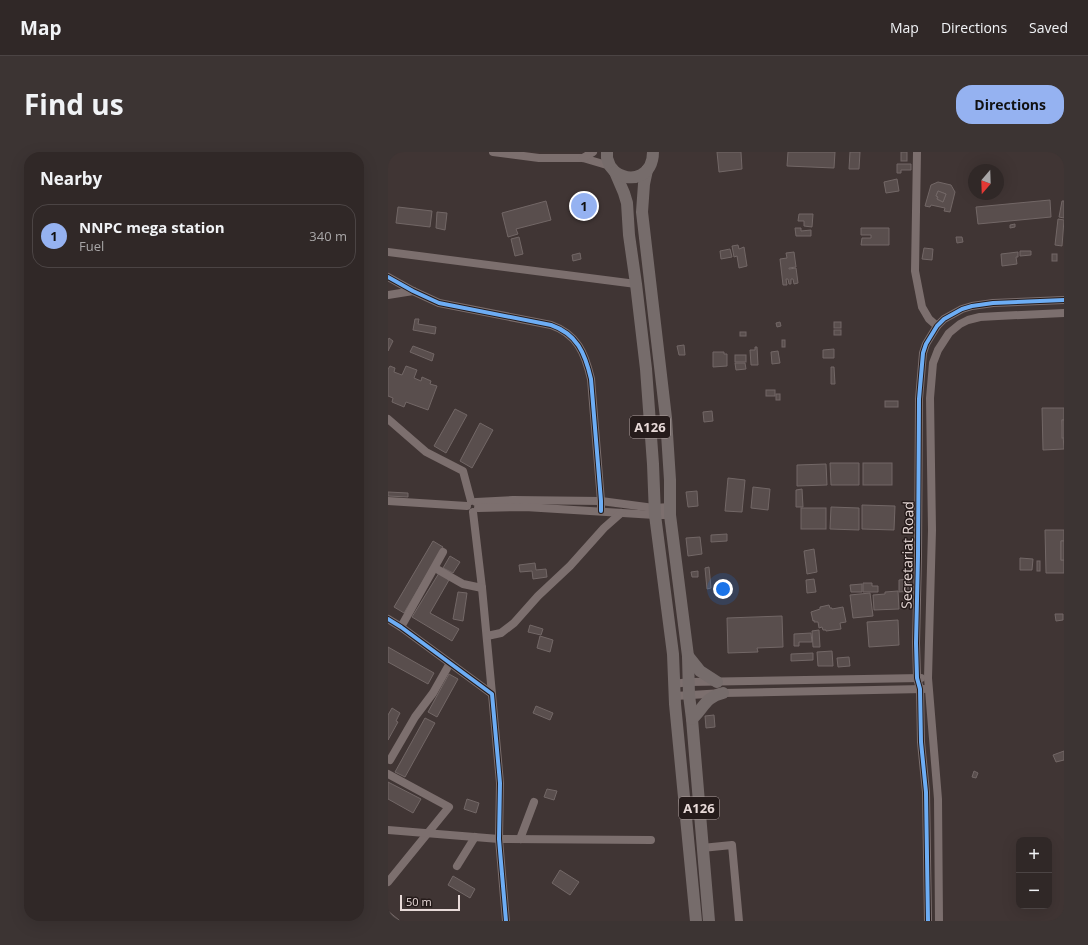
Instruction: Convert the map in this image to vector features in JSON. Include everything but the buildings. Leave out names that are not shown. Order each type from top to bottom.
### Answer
[{"type":"highway","name":"A126","points":[[607,152],[607,158],[624,193],[627,203],[629,235],[646,369],[653,456],[654,512],[673,654],[674,690],[696,921]]},
{"type":"highway","name":"A126","points":[[653,152],[651,164],[647,170],[643,189],[642,212],[666,418],[670,480],[670,511],[688,656],[689,695],[709,921]]},
{"type":"highway","points":[[612,169],[621,176],[628,178],[635,177],[647,170]]},
{"type":"highway","points":[[688,656],[700,671],[717,682]]},
{"type":"highway","points":[[692,719],[699,712],[705,702],[715,695],[723,693]]},
{"type":"street","points":[[493,152],[583,158],[612,169]]},
{"type":"street","points":[[583,158],[593,152]]},
{"type":"street","points":[[917,152],[914,271],[922,307],[929,319],[937,326]]},
{"type":"street","points":[[388,252],[636,284]]},
{"type":"street","points":[[388,277],[439,303],[550,325],[560,328],[575,341],[587,360],[591,379],[601,511]]},
{"type":"street","points":[[388,295],[413,291]]},
{"type":"street","name":"Secretariat Road","points":[[928,921],[926,792],[921,742],[920,689],[917,678],[916,643],[919,384],[923,353],[928,340],[937,326],[944,319],[972,306],[993,303],[1064,300]]},
{"type":"street","name":"Secretariat Road","points":[[939,921],[938,799],[928,678],[932,530],[930,398],[933,363],[938,350],[949,333],[960,324],[968,320],[980,317],[1064,313]]},
{"type":"street","points":[[388,419],[426,452],[462,471],[473,506],[487,636],[500,783],[499,838],[506,921]]},
{"type":"street","points":[[473,506],[513,500],[601,501],[654,512]]},
{"type":"street","points":[[388,501],[621,513],[670,511]]},
{"type":"street","points":[[487,636],[501,633],[514,623],[538,596],[570,566],[604,528],[621,513]]},
{"type":"street","points":[[401,627],[443,552]]},
{"type":"street","points":[[435,568],[463,584],[482,588]]},
{"type":"street","points":[[388,619],[492,694]]},
{"type":"street","points":[[390,760],[415,717],[433,692],[450,663]]},
{"type":"street","points":[[674,690],[689,682],[928,678]]},
{"type":"street","points":[[674,690],[689,695],[929,688]]},
{"type":"street","points":[[388,774],[449,807],[388,882]]},
{"type":"street","points":[[520,839],[534,802]]},
{"type":"street","points":[[388,830],[520,839],[651,840]]},
{"type":"street","points":[[457,866],[475,837]]},
{"type":"street","points":[[702,848],[732,845],[739,921]]},
{"type":"cycle path","points":[[388,277],[439,303],[551,325],[560,329],[574,339],[583,353],[591,379],[601,511]]},
{"type":"cycle path","points":[[928,921],[926,792],[921,742],[920,689],[917,678],[916,643],[919,399],[923,353],[926,344],[937,326],[944,319],[962,309],[993,303],[1064,300]]},
{"type":"cycle path","points":[[388,619],[492,694],[500,783],[499,839],[506,921]]},
{"type":"place","name":"NNPC mega station","points":[[584,206]]}]
